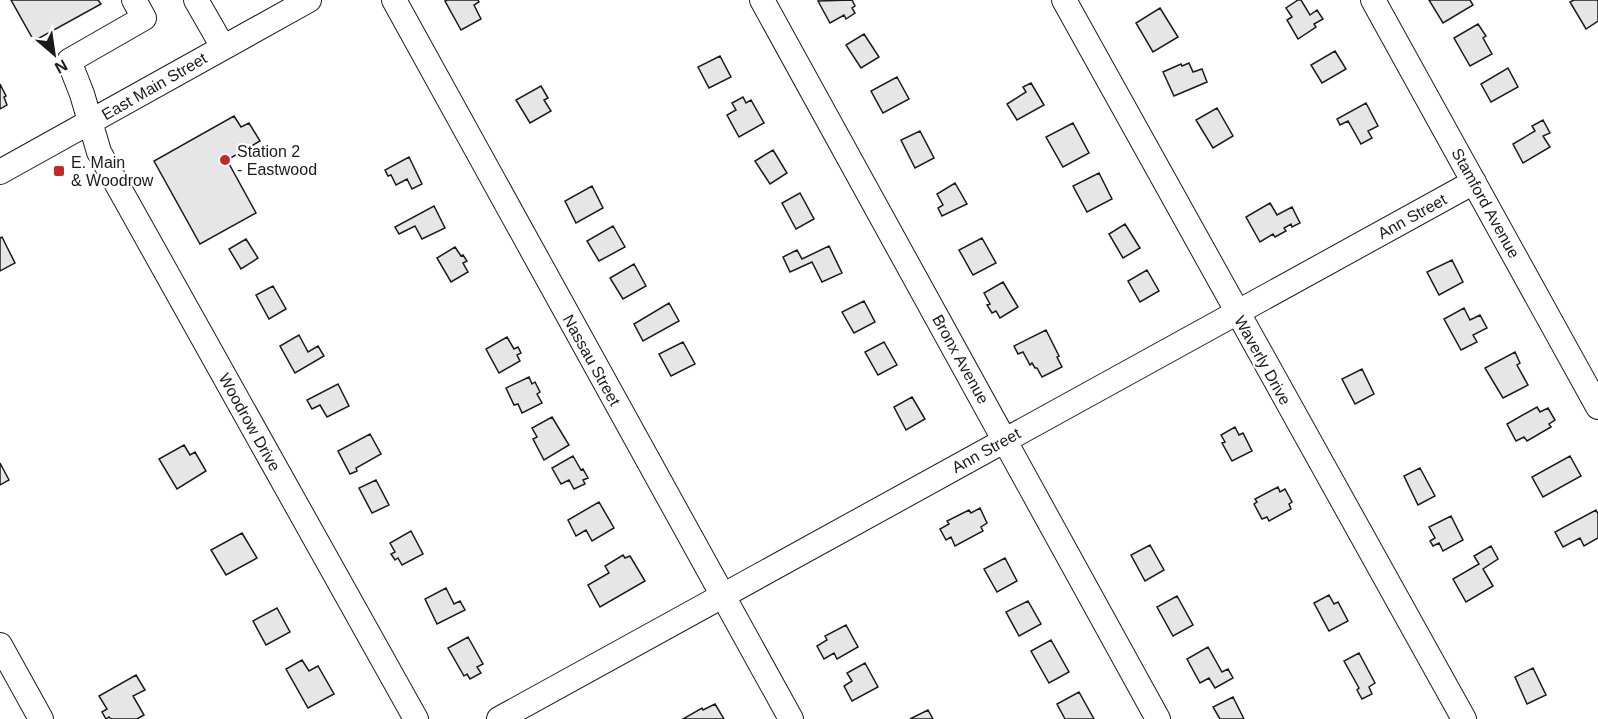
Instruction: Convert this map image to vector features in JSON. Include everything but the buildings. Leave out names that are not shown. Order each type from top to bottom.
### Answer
[{"type":"street","name":"Woodrow Drive","points":[[134,0],[144,18],[69,61],[99,152],[416,719]]},
{"type":"street","points":[[196,0],[223,48]]},
{"type":"street","name":"East Main Street","points":[[0,172],[309,0]]},
{"type":"street","name":"Nassau Street","points":[[394,0],[791,719]]},
{"type":"street","name":"Bronx Avenue","points":[[762,0],[1158,719]]},
{"type":"street","name":"Waverly Drive","points":[[1064,0],[1464,719]]},
{"type":"street","name":"Stamford Avenue","points":[[1373,0],[1598,407]]},
{"type":"street","name":"Ann Street","points":[[499,719],[1474,182]]},
{"type":"street","points":[[0,645],[41,719]]},
{"type":"place","name":"Station 2 - Eastwood","points":[[225,160]]},
{"type":"place","name":"E. Main & Woodrow","points":[[59,171]]}]
